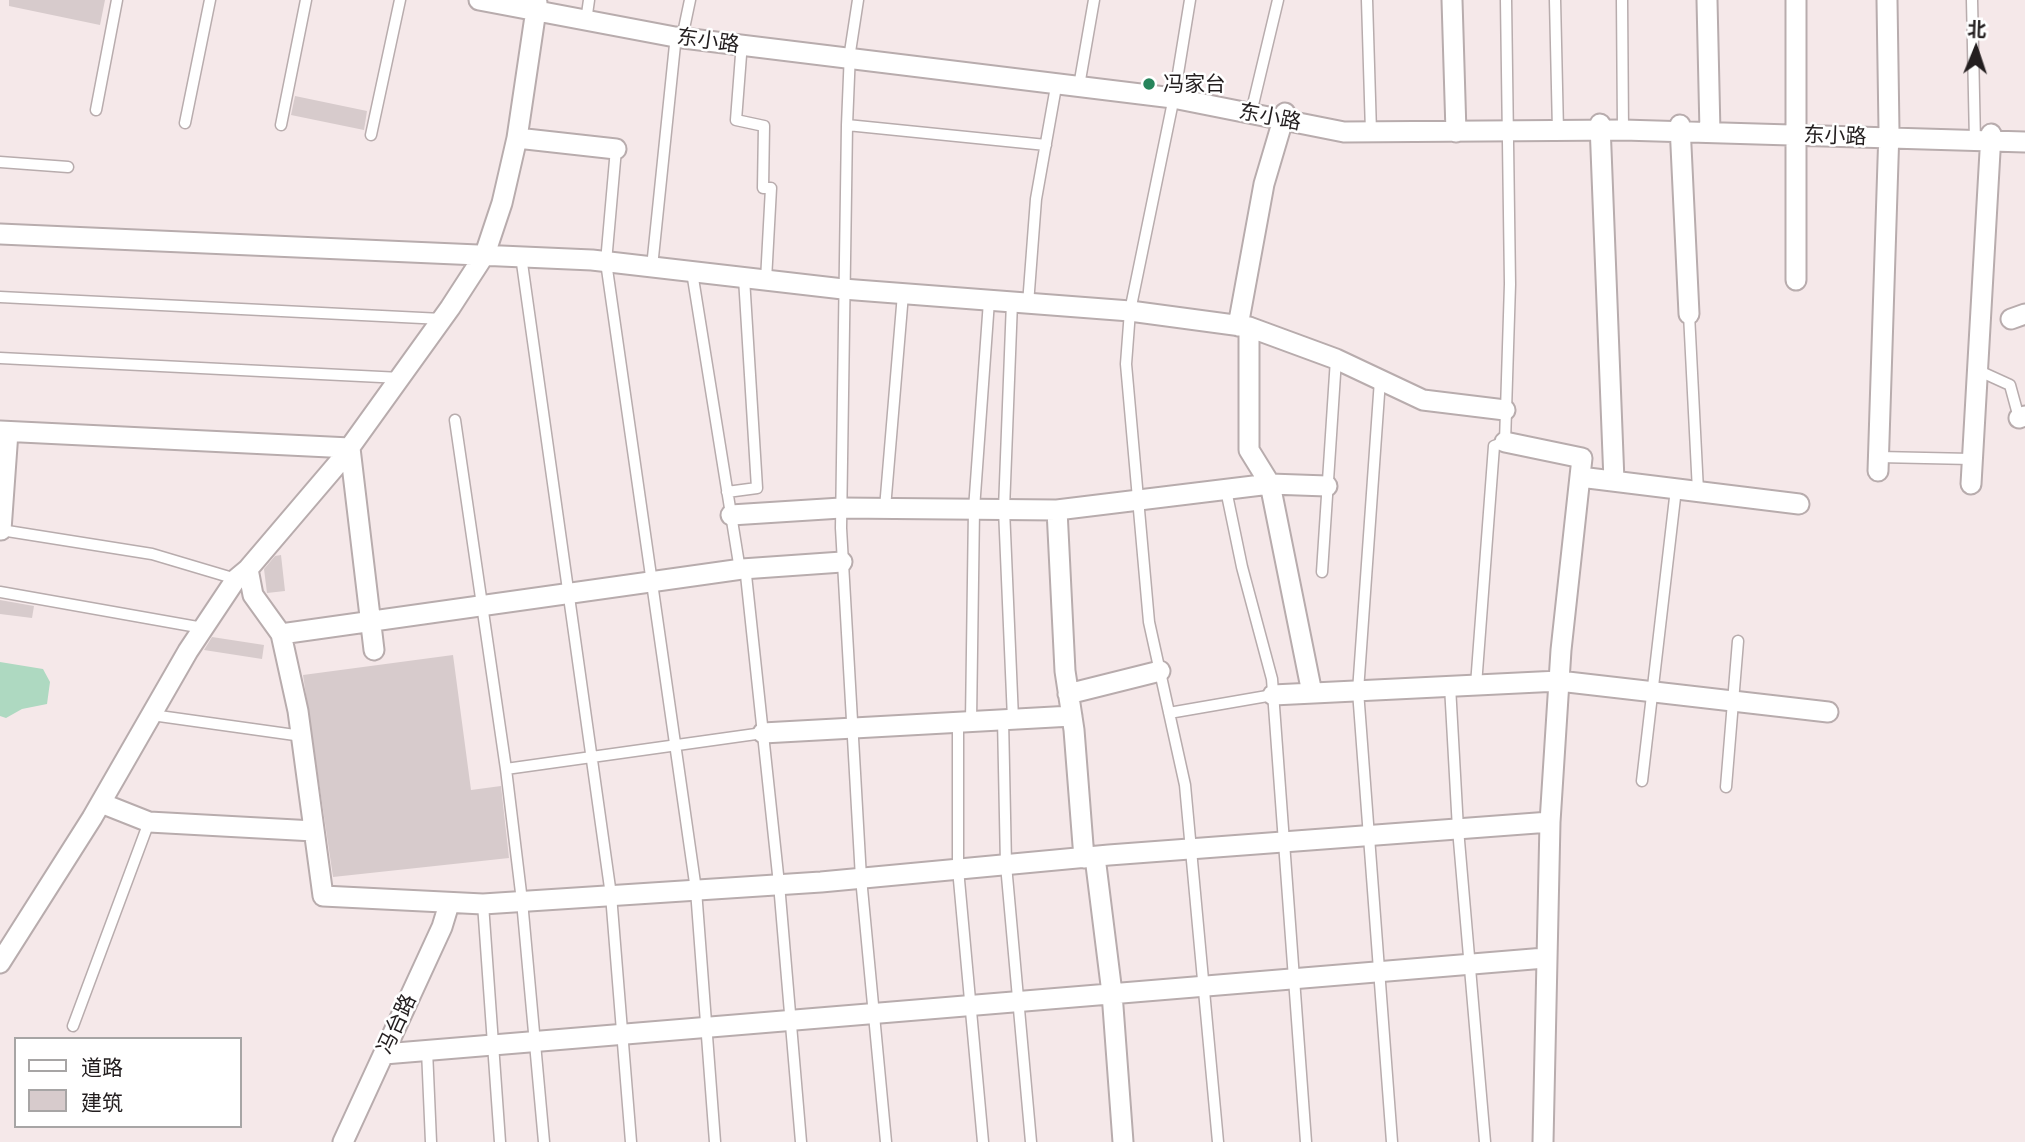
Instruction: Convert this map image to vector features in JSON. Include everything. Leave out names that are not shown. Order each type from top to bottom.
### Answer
[{"type":"street","name":"东小路","points":[[479,0],[588,11],[679,33],[742,42],[1174,95],[1284,116],[1344,132],[1623,127],[1889,134],[2025,142]]},
{"type":"street","points":[[1452,0],[1455,129]]},
{"type":"street","points":[[1707,0],[1710,129]]},
{"type":"street","points":[[1796,0],[1796,280]]},
{"type":"street","points":[[1879,464],[1889,134],[1886,0]]},
{"type":"street","points":[[0,963],[100,803],[204,628],[242,574],[349,448],[401,378],[485,254],[502,203],[517,138],[532,5]]},
{"type":"street","points":[[1284,116],[1264,184],[1243,326],[1249,450],[1270,484],[1312,693]]},
{"type":"street","points":[[1600,127],[1614,481]]},
{"type":"street","points":[[1680,128],[1689,314]]},
{"type":"street","name":"东小路","points":[[1983,138],[2025,134]]},
{"type":"street","points":[[517,138],[616,149]]},
{"type":"street","points":[[1972,484],[1983,138]]},
{"type":"street","points":[[0,234],[521,256],[606,262],[843,289],[1130,312],[1243,326],[1336,359],[1423,400],[1505,410]]},
{"type":"street","points":[[1,530],[4,432],[349,448]]},
{"type":"street","points":[[1506,442],[1581,458],[1559,681],[1550,822],[1542,1142]]},
{"type":"street","points":[[349,448],[374,650]]},
{"type":"street","points":[[1580,477],[1799,504]]},
{"type":"street","points":[[731,515],[841,508],[1057,510],[1270,484],[1327,486]]},
{"type":"street","points":[[1057,510],[1068,694],[1112,993],[1123,1142]]},
{"type":"street","points":[[281,634],[742,569],[842,562]]},
{"type":"street","points":[[242,574],[253,595],[281,634],[302,736],[323,896],[483,904],[861,878],[1090,857],[1550,822]]},
{"type":"street","points":[[1068,694],[1160,670]]},
{"type":"street","points":[[1273,695],[1559,681],[1733,698],[1828,712]]},
{"type":"street","points":[[763,733],[851,726],[1072,716]]},
{"type":"street","points":[[100,803],[149,822],[314,831]]},
{"type":"street","name":"冯台路","points":[[343,1142],[443,927],[449,904]]},
{"type":"street","points":[[384,1054],[1545,958]]},
{"type":"lane","points":[[96,110],[117,0]]},
{"type":"lane","points":[[184,123],[210,0]]},
{"type":"lane","points":[[281,125],[306,0]]},
{"type":"lane","points":[[371,135],[400,0]]},
{"type":"lane","points":[[652,267],[679,33],[690,0]]},
{"type":"lane","points":[[858,0],[850,56],[847,125],[843,289],[842,562],[861,878],[886,1142]]},
{"type":"lane","points":[[1079,83],[1094,0]]},
{"type":"lane","points":[[1190,0],[1174,95],[1130,312],[1126,364],[1136,501],[1149,622],[1185,785],[1218,1142]]},
{"type":"lane","points":[[1252,110],[1278,0]]},
{"type":"lane","points":[[1367,0],[1371,130]]},
{"type":"lane","points":[[1476,685],[1494,446],[1506,442],[1510,284],[1506,0]]},
{"type":"lane","points":[[1555,0],[1558,127]]},
{"type":"lane","points":[[1622,0],[1623,127]]},
{"type":"lane","points":[[1972,0],[1983,138]]},
{"type":"lane","points":[[742,42],[736,120],[764,126],[763,188],[771,188],[766,280]]},
{"type":"lane","points":[[1031,1142],[1006,865],[1008,719],[1004,509],[1020,303],[1035,199],[1058,80]]},
{"type":"lane","points":[[847,125],[1046,145]]},
{"type":"lane","points":[[616,149],[606,262],[696,890],[704,1027],[715,1142]]},
{"type":"lane","points":[[0,162],[68,167]]},
{"type":"lane","points":[[521,256],[611,895],[631,1142]]},
{"type":"lane","points":[[692,272],[739,564],[746,575],[792,1020],[800,1142]]},
{"type":"lane","points":[[727,492],[757,488],[744,278]]},
{"type":"lane","points":[[884,508],[903,294]]},
{"type":"lane","points":[[0,297],[442,319]]},
{"type":"lane","points":[[983,1142],[958,869],[974,509],[989,301]]},
{"type":"lane","points":[[1689,314],[1698,491]]},
{"type":"lane","points":[[0,358],[401,378]]},
{"type":"lane","points":[[1322,572],[1336,359]]},
{"type":"lane","points":[[1977,370],[2010,385],[2022,417]]},
{"type":"lane","points":[[1380,380],[1358,691],[1392,1142]]},
{"type":"lane","points":[[455,420],[506,769],[522,901],[544,1142]]},
{"type":"lane","points":[[1879,464],[1971,459]]},
{"type":"lane","points":[[1642,781],[1676,489]]},
{"type":"lane","points":[[1226,490],[1242,567],[1272,679],[1306,1142]]},
{"type":"lane","points":[[1,530],[152,554],[242,574]]},
{"type":"lane","points":[[0,592],[204,628]]},
{"type":"lane","points":[[1726,787],[1738,641]]},
{"type":"lane","points":[[1450,686],[1458,829],[1485,1142]]},
{"type":"lane","points":[[1169,713],[1273,695]]},
{"type":"lane","points":[[151,715],[302,736]]},
{"type":"lane","points":[[506,769],[763,733]]},
{"type":"lane","points":[[73,1026],[149,822]]},
{"type":"lane","points":[[483,904],[500,1142]]},
{"type":"lane","points":[[427,1050],[432,1142]]},
{"type":"shaded area","points":[[0,662],[43,669],[50,682],[47,704],[22,709],[6,718],[0,716]]},
{"type":"building","points":[[9,0],[105,0],[100,25],[9,6]]},
{"type":"building","points":[[295,96],[367,111],[364,130],[291,115]]},
{"type":"building","points":[[281,555],[285,591],[267,593],[264,569],[275,556]]},
{"type":"building","points":[[0,600],[34,606],[32,618],[0,614]]},
{"type":"building","points":[[212,637],[264,645],[262,659],[204,650]]},
{"type":"building","points":[[453,655],[471,790],[501,786],[509,858],[333,877],[303,675]]},
{"type":"place","name":"冯家台","points":[[1149,84]]}]
